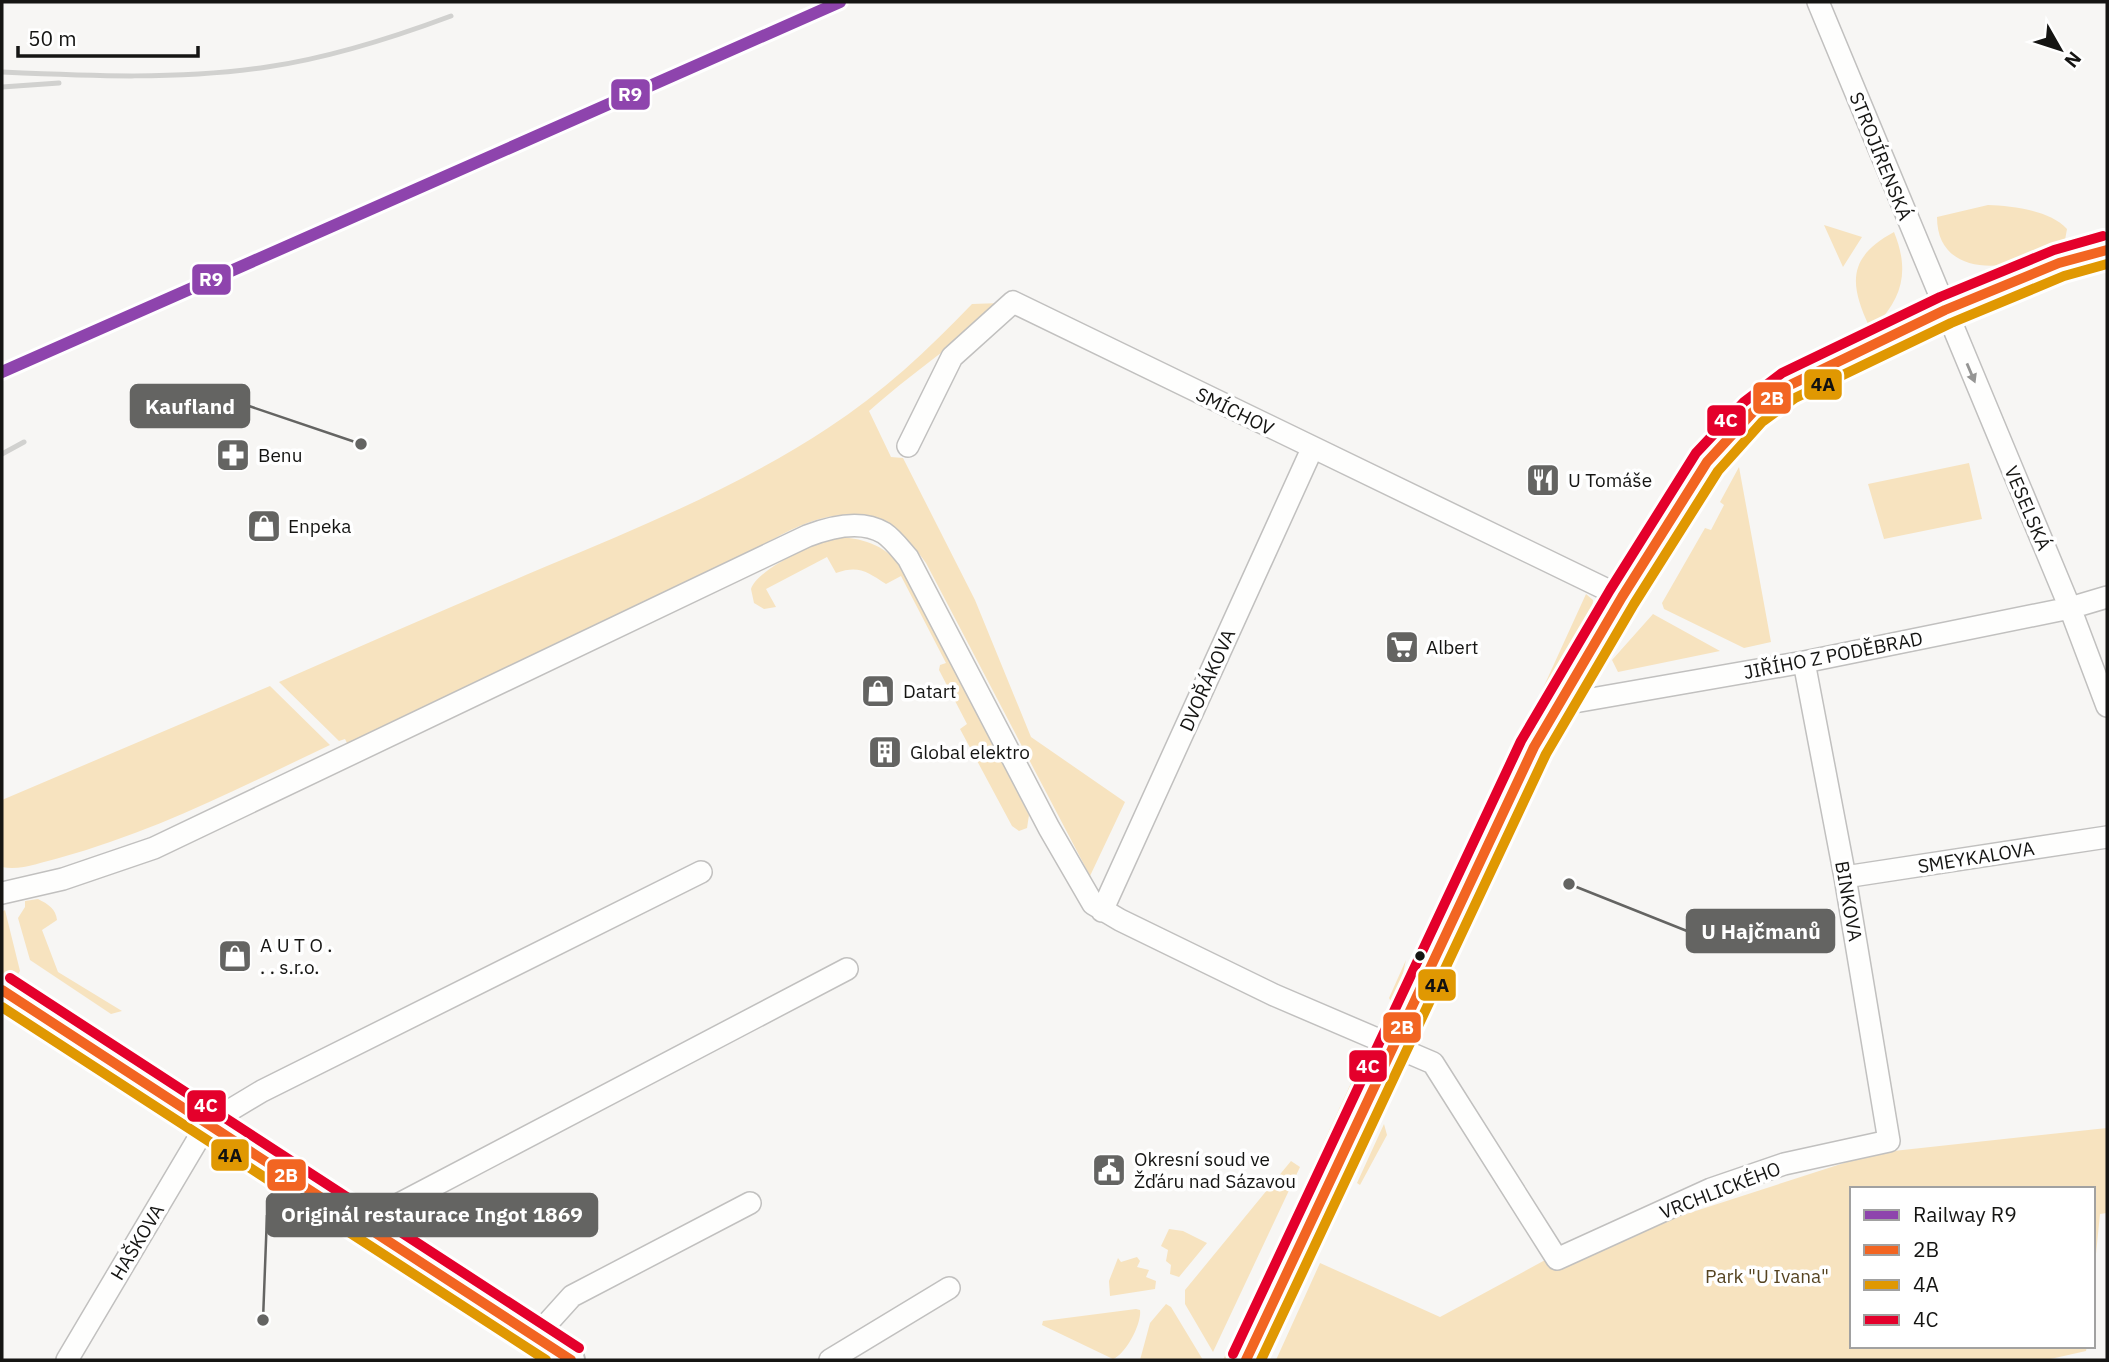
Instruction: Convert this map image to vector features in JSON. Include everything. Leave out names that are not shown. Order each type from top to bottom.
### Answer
[{"type":"street","name":"STROJÍRENSKÁ","points":[[1818,2],[1945,310]]},
{"type":"street","points":[[1246,1360],[1557,705],[1707,462],[1753,412],[1788,386],[1945,310],[2059,263],[2107,250]]},
{"type":"street","name":"SMÍCHOV","points":[[908,446],[953,357],[1013,302],[1622,597]]},
{"type":"street","name":"VESELSKÁ","points":[[1945,310],[2070,608],[2107,706]]},
{"type":"street","name":"DVOŘÁKOVA","points":[[1102,911],[1312,449]]},
{"type":"street","points":[[2,893],[63,879],[154,848],[807,536],[828,528],[854,525],[883,533],[908,558],[1049,828],[1086,894],[1102,911],[1274,995],[1393,1046]]},
{"type":"street","name":"JIŘÍHO Z PODĚBRAD","points":[[1557,705],[1804,662],[2070,608],[2107,597]]},
{"type":"street","name":"BINKOVA","points":[[1804,662],[1845,877],[1889,1141]]},
{"type":"street","name":"SMEYKALOVA","points":[[1845,877],[2107,836]]},
{"type":"street","points":[[207,1124],[262,1091],[701,872]]},
{"type":"street","points":[[360,1224],[847,969]]},
{"type":"street","points":[[2,989],[571,1360]]},
{"type":"street","name":"VRCHLICKÉHO","points":[[1393,1046],[1433,1063],[1557,1259],[1711,1189],[1784,1164],[1889,1141]]},
{"type":"street","name":"HAŠKOVA","points":[[67,1360],[207,1124]]},
{"type":"street","points":[[535,1337],[572,1296],[750,1203]]},
{"type":"street","points":[[830,1360],[949,1288]]},
{"type":"green space","points":[[1988,205],[2019,208],[2051,217],[2067,229],[2065,240],[2030,259],[2009,264],[1987,266],[1968,263],[1952,254],[1941,239],[1937,217]]},
{"type":"green space","points":[[1824,225],[1862,237],[1843,267]]},
{"type":"green space","points":[[1894,232],[1901,258],[1901,282],[1885,315],[1875,326],[1869,326],[1858,297],[1857,272],[1868,251]]},
{"type":"green space","points":[[1001,303],[869,411],[891,457],[903,458],[975,600],[1031,737],[1125,802],[1090,876],[926,563],[901,534],[870,517],[827,517],[795,528],[718,570],[348,745],[345,739],[339,741],[279,682],[726,487],[795,449],[886,386],[972,304]]},
{"type":"green space","points":[[1969,463],[1982,519],[1884,539],[1868,484]]},
{"type":"green space","points":[[1739,467],[1771,642],[1744,648],[1664,609],[1662,603],[1705,528],[1711,530],[1724,505],[1720,502]]},
{"type":"green space","points":[[839,537],[858,540],[883,549],[903,569],[1029,815],[1027,828],[1019,831],[1012,826],[960,729],[967,724],[939,670],[940,665],[946,663],[901,576],[886,584],[862,571],[836,573],[827,557],[766,589],[776,607],[764,609],[754,603],[751,589],[764,573],[804,550]]},
{"type":"green space","points":[[1586,594],[1593,600],[1592,616],[1525,736],[1522,734]]},
{"type":"green space","points":[[1653,614],[1720,651],[1618,672],[1612,660]]},
{"type":"green space","points":[[270,686],[330,745],[197,807],[129,835],[31,866],[2,867],[2,800]]},
{"type":"green space","points":[[38,899],[51,907],[56,916],[57,920],[42,930],[58,972],[122,1011],[111,1014],[30,960],[18,918],[25,907],[25,901]]},
{"type":"green space","points":[[5,910],[20,971],[14,981],[2,973],[2,912]]},
{"type":"green space","points":[[1406,960],[1395,1009],[1389,998]]},
{"type":"green space","points":[[1364,1055],[1369,1060],[1368,1070],[1233,1360],[1223,1360]]},
{"type":"green space","points":[[1384,1124],[1387,1135],[1360,1185],[1357,1183]]},
{"type":"green space","name":"Park \"U Ivana\"","points":[[2107,1128],[2107,1213],[2100,1214],[2095,1264],[2095,1187],[1850,1187],[1850,1348],[2087,1348],[2086,1351],[2046,1360],[1276,1360],[1320,1263],[1440,1317],[1547,1259],[1875,1153]]},
{"type":"green space","points":[[1291,1161],[1300,1167],[1213,1352],[1185,1304],[1185,1290]]},
{"type":"green space","points":[[1169,1229],[1183,1231],[1207,1243],[1179,1277],[1170,1274],[1171,1265],[1166,1261],[1168,1250],[1161,1246]]},
{"type":"green space","points":[[1137,1257],[1140,1261],[1137,1267],[1149,1270],[1146,1277],[1156,1281],[1155,1289],[1110,1296],[1109,1281],[1118,1258],[1121,1262]]},
{"type":"green space","points":[[1166,1304],[1171,1307],[1203,1360],[1140,1360],[1150,1323]]},
{"type":"green space","points":[[1140,1310],[1140,1316],[1136,1330],[1128,1345],[1113,1359],[1042,1325],[1043,1321]]},
{"type":"railway","points":[[2,72],[101,76],[168,75],[267,67],[360,46],[451,16]]},
{"type":"railway","points":[[2,87],[59,83]]},
{"type":"railway","points":[[2,454],[24,442]]},
{"type":"rail line","name":"R9","points":[[2,372],[840,2]]},
{"type":"transit line","name":"4C","points":[[1233,1354],[1521,741],[1610,590],[1696,453],[1744,402],[1782,373],[1940,297],[2054,250],[2103,236]]},
{"type":"transit line","name":"2B","points":[[1246,1360],[1534,747],[1622,597],[1707,462],[1753,412],[1788,386],[1945,310],[2059,263],[2107,250]]},
{"type":"transit line","name":"4A","points":[[1261,1360],[1546,754],[1634,604],[1718,471],[1762,422],[1795,398],[1951,323],[2064,276],[2107,264]]},
{"type":"transit line","name":"4C","points":[[10,978],[579,1348]]},
{"type":"transit line","name":"2B","points":[[2,990],[571,1360]]},
{"type":"transit line","name":"4A","points":[[2,1007],[546,1360]]},
{"type":"place","name":"Kaufland","points":[[361,444]]},
{"type":"place","name":"Benu","points":[[233,455]]},
{"type":"place","name":"U Tomáše","points":[[1543,480]]},
{"type":"place","name":"Enpeka","points":[[264,526]]},
{"type":"place","name":"Albert","points":[[1402,647]]},
{"type":"place","name":"Datart","points":[[878,691]]},
{"type":"place","name":"Global elektro","points":[[885,752]]},
{"type":"place","name":"U Hajčmanů","points":[[1569,884]]},
{"type":"place","name":"A U T O . . . s.r.o.","points":[[235,956]]},
{"type":"place","name":"Okresní soud ve Žďáru nad Sázavou","points":[[1109,1170]]},
{"type":"place","name":"Originál restaurace Ingot 1869","points":[[263,1320]]}]
